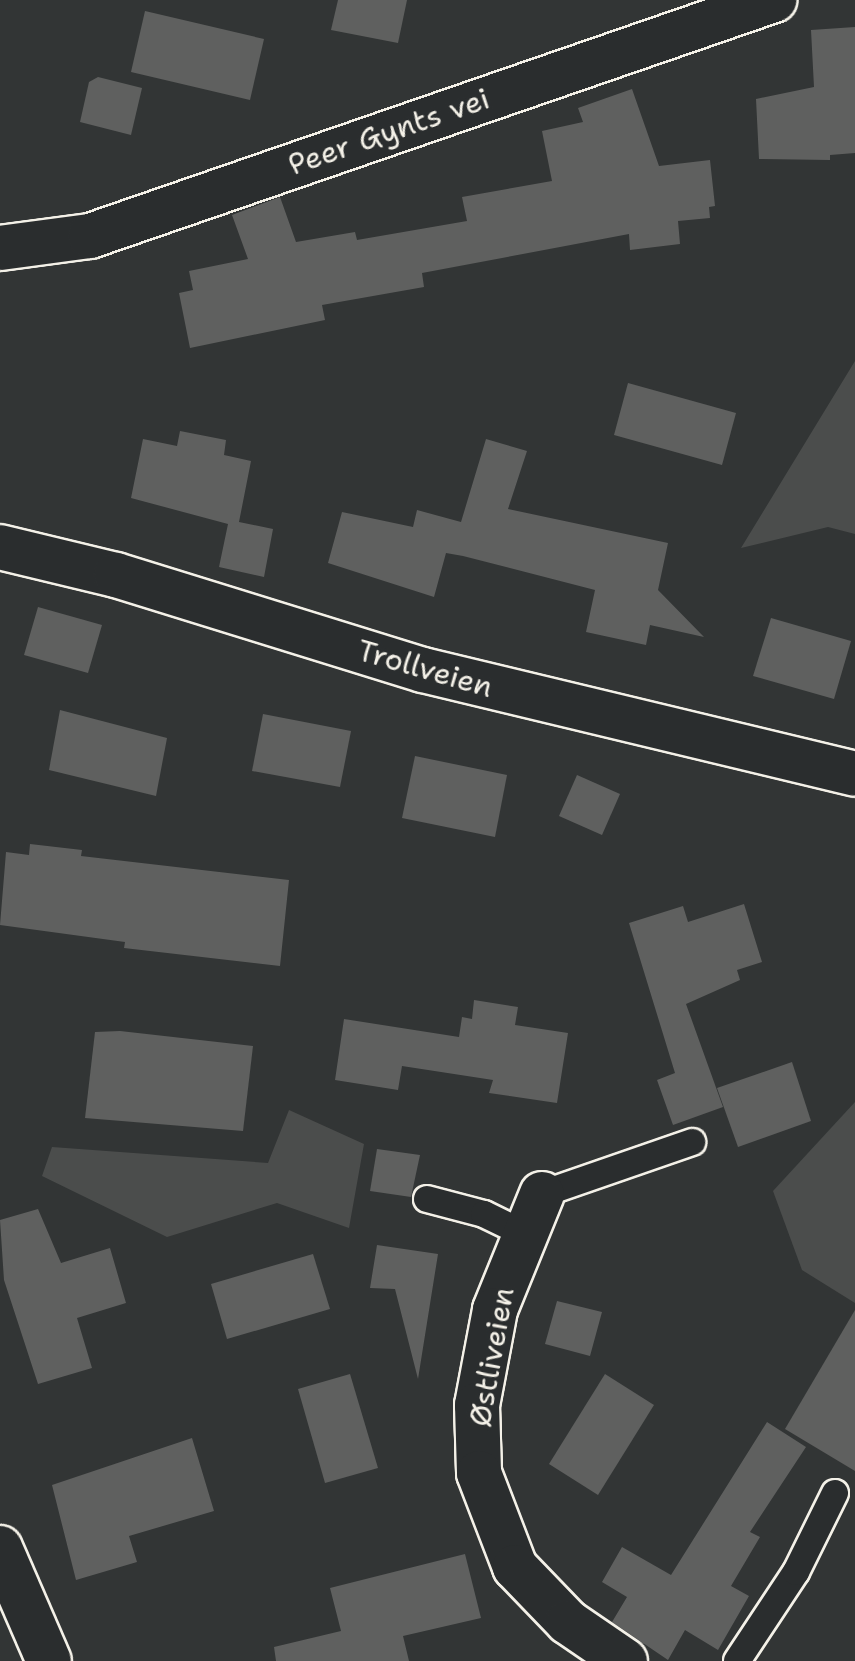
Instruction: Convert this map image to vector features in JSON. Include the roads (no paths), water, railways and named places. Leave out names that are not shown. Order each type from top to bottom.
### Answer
[{"type":"street","name":"Peer Gynts vei","points":[[0,248],[90,236],[774,0]]},
{"type":"street","name":"Trollveien","points":[[0,547],[116,575],[423,670],[855,774]]},
{"type":"street","name":"Østliveien","points":[[542,1194],[523,1233],[495,1310],[477,1405],[482,1484],[499,1538],[523,1577],[568,1622],[625,1661]]},
{"type":"street","points":[[0,1548],[49,1661]]},
{"type":"lane","points":[[542,1194],[692,1142]]},
{"type":"lane","points":[[427,1199],[484,1214],[523,1233]]},
{"type":"lane","points":[[737,1661],[796,1572],[835,1493]]}]
